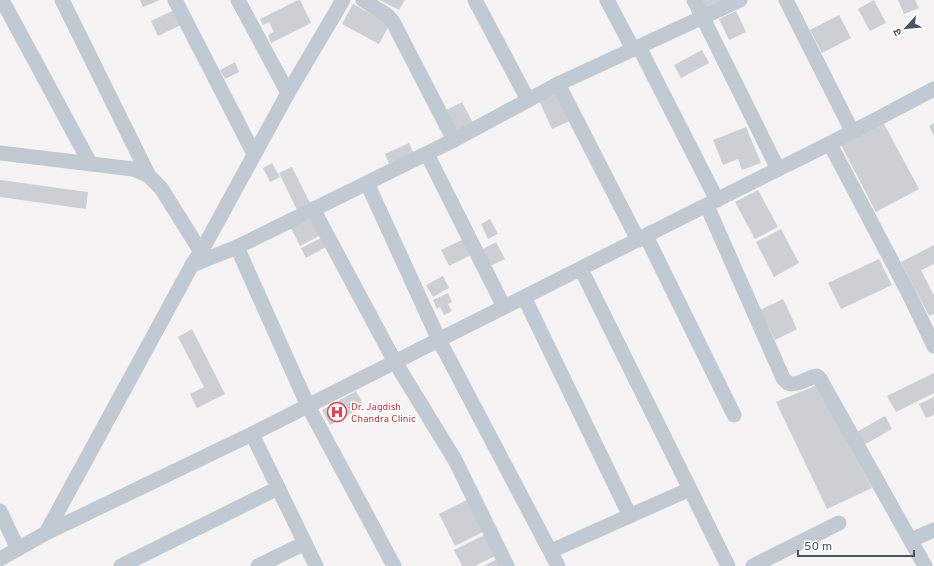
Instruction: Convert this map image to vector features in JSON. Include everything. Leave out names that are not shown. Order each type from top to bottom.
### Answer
[{"type":"street","points":[[2,0],[90,163]]},
{"type":"street","points":[[62,0],[148,176]]},
{"type":"street","points":[[175,0],[254,154]]},
{"type":"street","points":[[238,0],[288,93]]},
{"type":"street","points":[[46,533],[192,265],[201,252],[288,93],[343,0]]},
{"type":"street","points":[[363,0],[387,15],[393,22],[454,140]]},
{"type":"street","points":[[475,0],[528,100]]},
{"type":"street","points":[[607,0],[636,48],[712,203],[783,378],[787,383],[794,384],[812,376],[817,376],[820,379],[925,566]]},
{"type":"street","points":[[694,0],[778,169]]},
{"type":"street","points":[[192,265],[237,247],[427,154],[558,84],[740,0]]},
{"type":"street","points":[[786,0],[852,131]]},
{"type":"street","points":[[558,84],[642,238],[734,415]]},
{"type":"street","points":[[4,561],[18,549],[46,533],[308,406],[830,144],[852,131],[934,89]]},
{"type":"street","points":[[830,144],[908,292],[934,346]]},
{"type":"street","points":[[0,153],[134,169],[148,176],[161,188],[201,252]]},
{"type":"street","points":[[427,154],[504,307]]},
{"type":"street","points":[[367,183],[439,340],[558,566]]},
{"type":"street","points":[[313,209],[395,362],[455,460],[507,566]]},
{"type":"street","points":[[237,247],[308,406],[394,566]]},
{"type":"street","points":[[581,269],[728,566]]},
{"type":"street","points":[[524,297],[630,516]]},
{"type":"street","points":[[252,434],[316,566]]},
{"type":"street","points":[[122,566],[278,488]]},
{"type":"street","points":[[551,551],[690,489]]},
{"type":"street","points":[[0,511],[18,549]]},
{"type":"street","points":[[753,566],[839,523]]},
{"type":"street","points":[[911,540],[934,530]]},
{"type":"street","points":[[258,566],[305,543]]},
{"type":"building","points":[[140,0],[160,0],[143,7]]},
{"type":"building","points":[[300,0],[311,23],[271,43],[268,35],[274,32],[269,22],[263,25],[260,19]]},
{"type":"building","points":[[380,0],[405,0],[399,10]]},
{"type":"building","points":[[699,0],[723,0],[703,9]]},
{"type":"building","points":[[874,0],[886,23],[870,31],[858,9]]},
{"type":"building","points":[[898,0],[915,0],[919,8],[904,14]]},
{"type":"building","points":[[353,4],[390,24],[379,44],[342,24]]},
{"type":"building","points":[[174,10],[181,25],[158,36],[151,21]]},
{"type":"building","points":[[736,11],[746,32],[729,40],[719,19]]},
{"type":"building","points":[[839,15],[851,38],[822,53],[810,30]]},
{"type":"building","points":[[702,50],[709,63],[681,78],[674,65]]},
{"type":"building","points":[[235,62],[239,72],[225,79],[220,70]]},
{"type":"building","points":[[558,89],[572,120],[552,129],[538,98]]},
{"type":"building","points":[[462,102],[473,123],[454,132],[444,111]]},
{"type":"building","points":[[883,122],[919,189],[876,212],[841,145]]},
{"type":"building","points":[[934,123],[934,136],[929,126]]},
{"type":"building","points":[[746,127],[761,163],[742,170],[738,159],[723,165],[713,140]]},
{"type":"building","points":[[409,143],[414,154],[390,166],[385,154]]},
{"type":"building","points":[[272,163],[280,177],[270,182],[263,168]]},
{"type":"building","points":[[292,167],[311,205],[298,212],[279,173]]},
{"type":"building","points":[[0,180],[88,192],[86,209],[0,197]]},
{"type":"building","points":[[758,190],[778,227],[755,239],[735,202]]},
{"type":"building","points":[[311,215],[321,235],[300,246],[290,226]]},
{"type":"building","points":[[490,219],[498,234],[488,239],[481,224]]},
{"type":"building","points":[[781,229],[799,263],[774,277],[756,242]]},
{"type":"building","points":[[321,238],[326,247],[306,258],[301,248]]},
{"type":"building","points":[[464,239],[471,255],[449,266],[441,250]]},
{"type":"building","points":[[496,242],[505,259],[488,267],[479,251]]},
{"type":"building","points":[[934,245],[934,264],[921,270],[933,294],[934,293],[934,314],[929,316],[901,262]]},
{"type":"building","points":[[879,259],[892,285],[841,309],[828,283]]},
{"type":"building","points":[[443,276],[449,288],[433,297],[426,285]]},
{"type":"building","points":[[448,293],[452,302],[448,304],[452,311],[444,315],[440,307],[437,309],[433,300]]},
{"type":"building","points":[[783,299],[797,329],[775,340],[760,310]]},
{"type":"building","points":[[192,329],[225,394],[197,408],[190,394],[204,387],[178,337]]},
{"type":"building","points":[[934,373],[934,393],[896,412],[887,396]]},
{"type":"building","points":[[817,385],[872,488],[827,509],[776,402]]},
{"type":"building","points":[[356,391],[364,406],[330,425],[322,410]]},
{"type":"building","points":[[934,397],[934,415],[926,418],[919,404]]},
{"type":"building","points":[[885,416],[892,429],[862,446],[855,433]]},
{"type":"building","points":[[469,499],[485,531],[455,546],[439,514]]},
{"type":"building","points":[[486,534],[497,555],[475,566],[462,566],[454,550]]},
{"type":"building","points":[[499,558],[503,566],[484,566]]},
{"type":"place","name":"Dr. Jagdish Chandra Clinic","points":[[337,412]]}]
